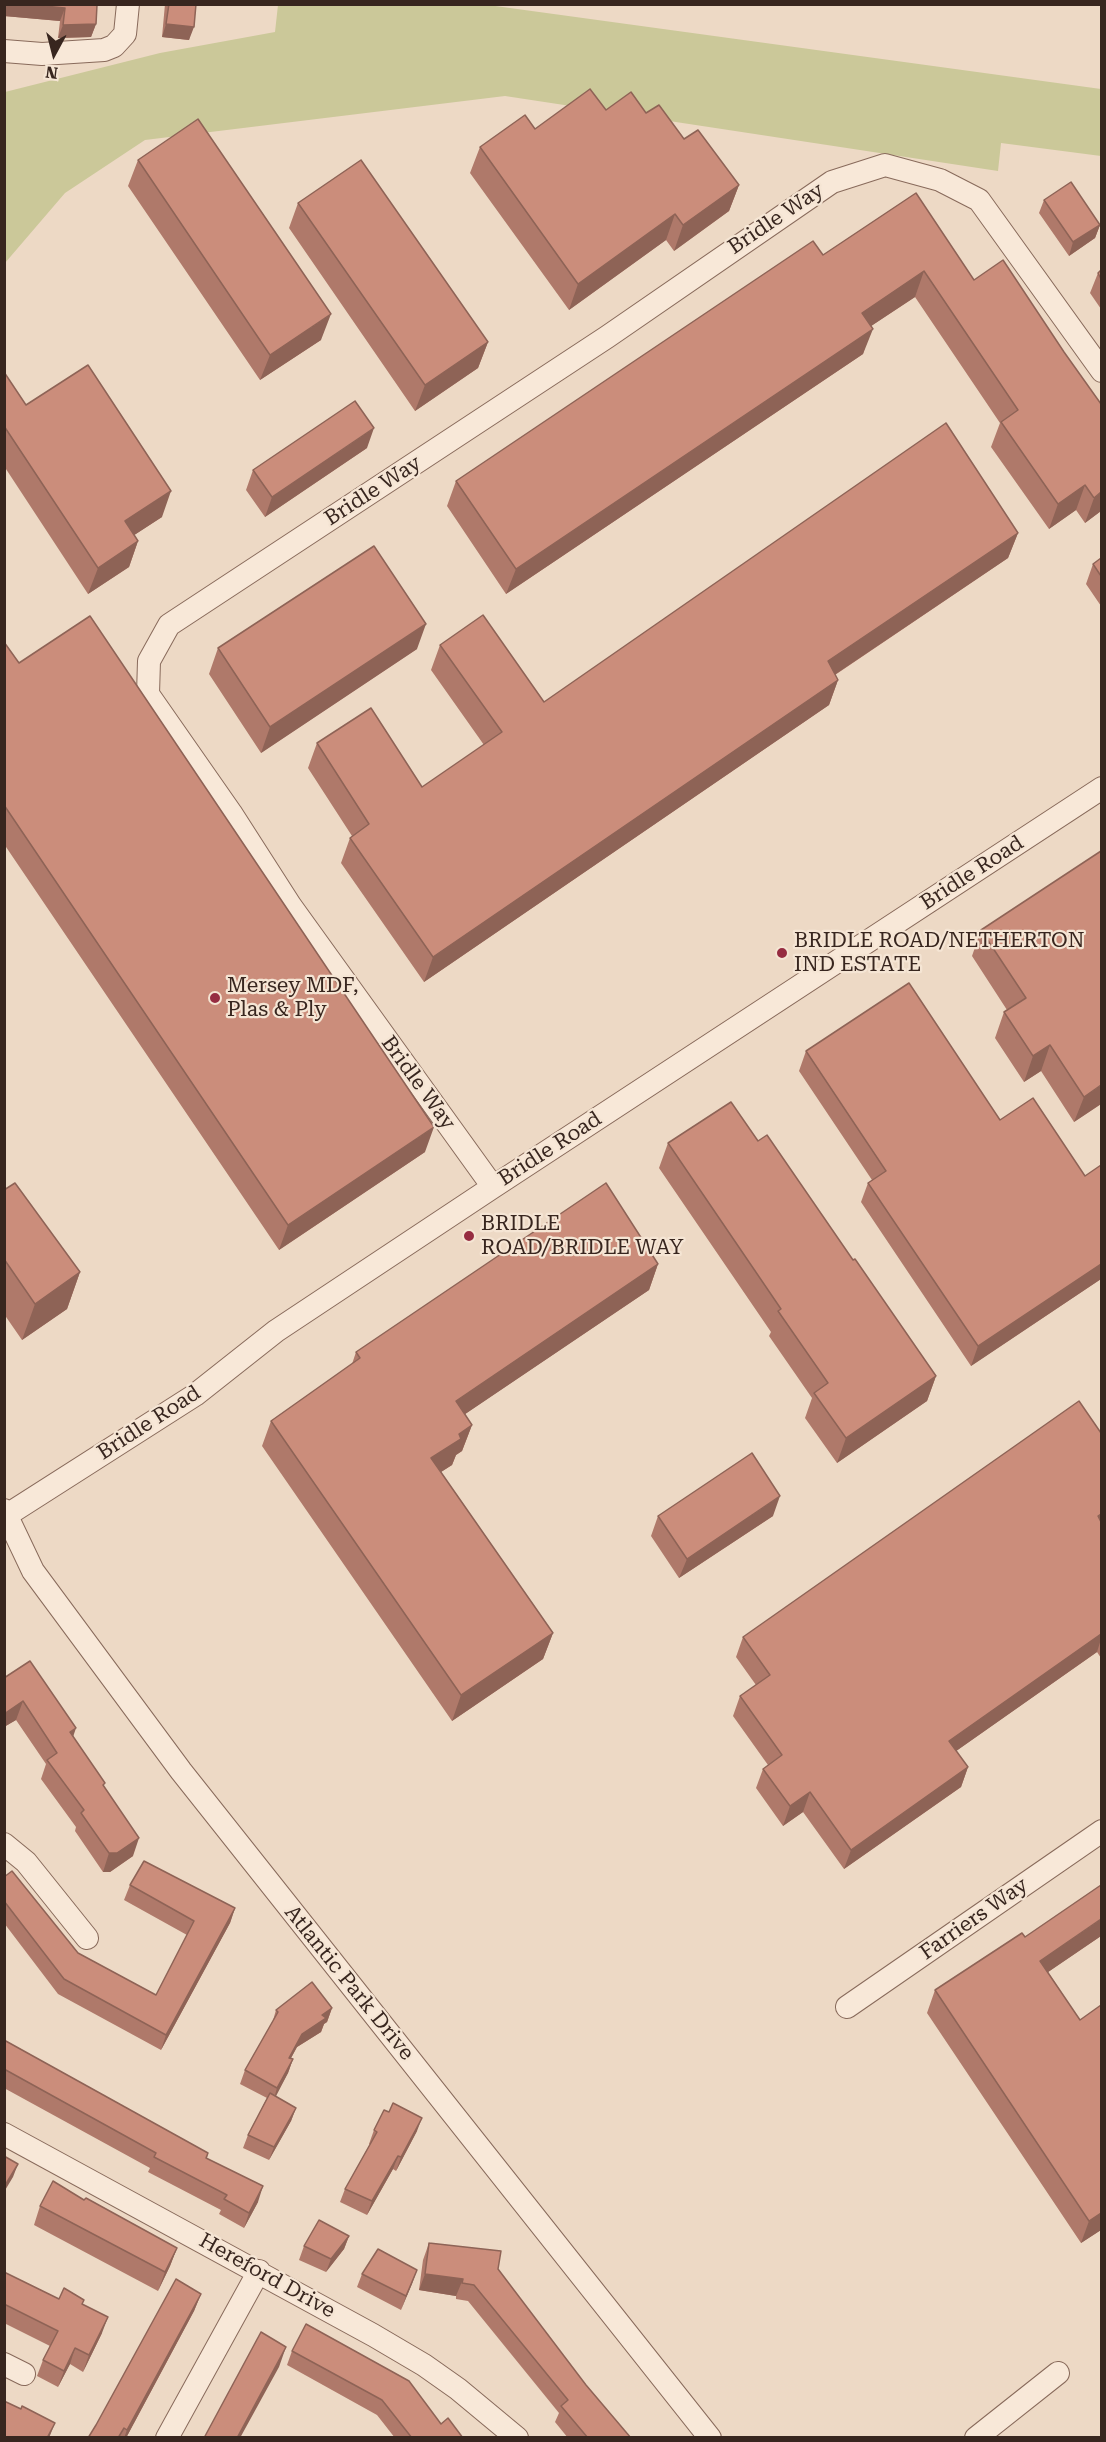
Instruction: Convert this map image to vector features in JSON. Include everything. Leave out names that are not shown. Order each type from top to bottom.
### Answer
[{"type":"street","points":[[4,51],[42,54],[104,50],[114,46],[125,34],[128,4]]},
{"type":"street","name":"Bridle Way","points":[[493,1187],[290,905],[231,813],[148,694],[149,661],[169,625],[607,337],[832,182],[885,165],[940,180],[979,200],[1101,371]]},
{"type":"street","name":"Bridle Road","points":[[5,1514],[195,1395],[276,1331],[1101,788]]},
{"type":"street","name":"Atlantic Park Drive","points":[[5,1514],[33,1571],[181,1771],[710,2438]]},
{"type":"street","name":"Farriers Way","points":[[847,2007],[1101,1831]]},
{"type":"street","points":[[4,1844],[26,1862],[87,1938]]},
{"type":"street","name":"Hereford Drive","points":[[4,2134],[258,2271],[424,2365],[458,2389],[517,2438]]},
{"type":"street","points":[[167,2438],[258,2271]]},
{"type":"street","points":[[976,2438],[1058,2373]]},
{"type":"shaded area","points":[[278,5],[488,5],[1101,89],[1101,156],[1001,143],[998,171],[505,96],[145,140],[65,193],[5,263],[5,92],[160,53],[275,32]]},
{"type":"building","points":[[24,4],[97,5],[96,24],[63,25],[65,8]]},
{"type":"building","points":[[169,4],[196,4],[194,27],[166,24]]},
{"type":"building","points":[[590,89],[606,110],[631,92],[646,113],[659,105],[684,139],[698,130],[739,185],[683,225],[675,214],[578,284],[480,147],[525,115],[535,129]]},
{"type":"building","points":[[198,119],[331,314],[270,355],[138,160]]},
{"type":"building","points":[[361,160],[488,342],[425,385],[298,203]]},
{"type":"building","points":[[1071,182],[1100,225],[1073,242],[1044,200]]},
{"type":"building","points":[[916,193],[974,280],[1003,260],[1101,404],[1101,492],[1094,498],[1085,485],[1058,504],[1001,422],[1018,410],[924,271],[862,313],[873,329],[516,569],[456,481],[813,241],[823,255]]},
{"type":"building","points":[[88,365],[171,491],[125,521],[138,541],[98,568],[4,426],[4,372],[26,405]]},
{"type":"building","points":[[355,401],[374,428],[272,497],[253,470]]},
{"type":"building","points":[[946,423],[1018,533],[828,661],[838,680],[433,957],[350,838],[369,824],[317,743],[371,708],[422,787],[502,732],[440,645],[483,615],[544,702]]},
{"type":"building","points":[[374,546],[426,624],[270,727],[218,648]]},
{"type":"building","points":[[1101,558],[1101,576],[1093,564]]},
{"type":"building","name":"Mersey MDF, Plas & Ply","points":[[90,616],[434,1127],[288,1225],[4,805],[4,642],[19,663]]},
{"type":"building","points":[[1101,851],[1101,1085],[1084,1097],[1050,1045],[1033,1056],[1004,1012],[1026,998],[981,930]]},
{"type":"building","points":[[909,983],[1000,1120],[1033,1098],[1085,1176],[1101,1165],[1101,1264],[978,1346],[868,1183],[886,1171],[806,1051]]},
{"type":"building","points":[[731,1102],[758,1141],[767,1135],[936,1376],[846,1438],[814,1393],[828,1383],[778,1311],[781,1309],[668,1143]]},
{"type":"building","points":[[15,1183],[80,1272],[35,1304],[4,1259],[4,1190]]},
{"type":"building","points":[[606,1183],[658,1264],[456,1401],[472,1425],[459,1434],[461,1439],[431,1458],[553,1633],[461,1695],[271,1421],[360,1358],[356,1352]]},
{"type":"building","points":[[1079,1401],[1101,1433],[1101,1514],[1098,1516],[1101,1522],[1101,1634],[949,1741],[968,1767],[851,1850],[810,1792],[790,1806],[763,1769],[782,1755],[740,1696],[770,1675],[743,1637]]},
{"type":"building","points":[[752,1453],[780,1496],[687,1559],[658,1516]]},
{"type":"building","points":[[30,1661],[76,1728],[70,1732],[139,1838],[117,1853],[109,1853],[81,1813],[84,1810],[47,1760],[57,1753],[23,1701],[4,1714],[4,1678]]},
{"type":"building","points":[[144,1861],[235,1908],[166,2035],[64,1979],[4,1901],[4,1877],[12,1871],[78,1953],[156,1995],[194,1921],[130,1885]]},
{"type":"building","points":[[1101,1885],[1101,1919],[1040,1961],[1080,2020],[1101,2005],[1101,2213],[1089,2221],[935,1990],[1022,1933],[1025,1937]]},
{"type":"building","points":[[312,1982],[332,2008],[322,2015],[326,2018],[302,2034],[289,2058],[293,2059],[277,2088],[245,2070],[278,2012],[276,2010]]},
{"type":"building","points":[[4,2040],[208,2153],[206,2158],[263,2186],[249,2213],[224,2199],[227,2195],[154,2157],[156,2153],[4,2069]]},
{"type":"building","points":[[270,2093],[296,2108],[274,2147],[248,2135]]},
{"type":"building","points":[[393,2103],[422,2118],[401,2157],[398,2156],[372,2201],[345,2189],[377,2132],[374,2130],[384,2110],[389,2112]]},
{"type":"building","points":[[4,2156],[18,2164],[4,2187]]},
{"type":"building","points":[[53,2181],[84,2200],[86,2198],[177,2248],[165,2272],[40,2206]]},
{"type":"building","points":[[319,2220],[349,2236],[331,2259],[304,2246]]},
{"type":"building","points":[[429,2243],[501,2251],[498,2269],[586,2385],[631,2438],[588,2438],[561,2406],[568,2400],[474,2285],[462,2283],[463,2279],[425,2274]]},
{"type":"building","points":[[378,2249],[417,2270],[406,2296],[362,2274]]},
{"type":"building","points":[[4,2272],[59,2299],[64,2288],[84,2300],[82,2304],[108,2317],[89,2355],[75,2348],[64,2371],[43,2360],[58,2331],[4,2304]]},
{"type":"building","points":[[176,2279],[201,2294],[127,2430],[124,2428],[118,2438],[88,2438],[96,2425]]},
{"type":"building","points":[[306,2324],[409,2381],[441,2424],[448,2418],[463,2438],[412,2438],[382,2400],[292,2351]]},
{"type":"building","points":[[261,2332],[286,2347],[237,2438],[204,2438]]},
{"type":"building","points":[[4,2401],[21,2409],[22,2406],[55,2423],[47,2438],[4,2438]]},
{"type":"place","name":"BRIDLE ROAD/NETHERTON IND ESTATE","points":[[782,953]]},
{"type":"place","name":"Mersey MDF, Plas & Ply","points":[[215,998]]},
{"type":"place","name":"BRIDLE ROAD/BRIDLE WAY","points":[[469,1236]]}]
